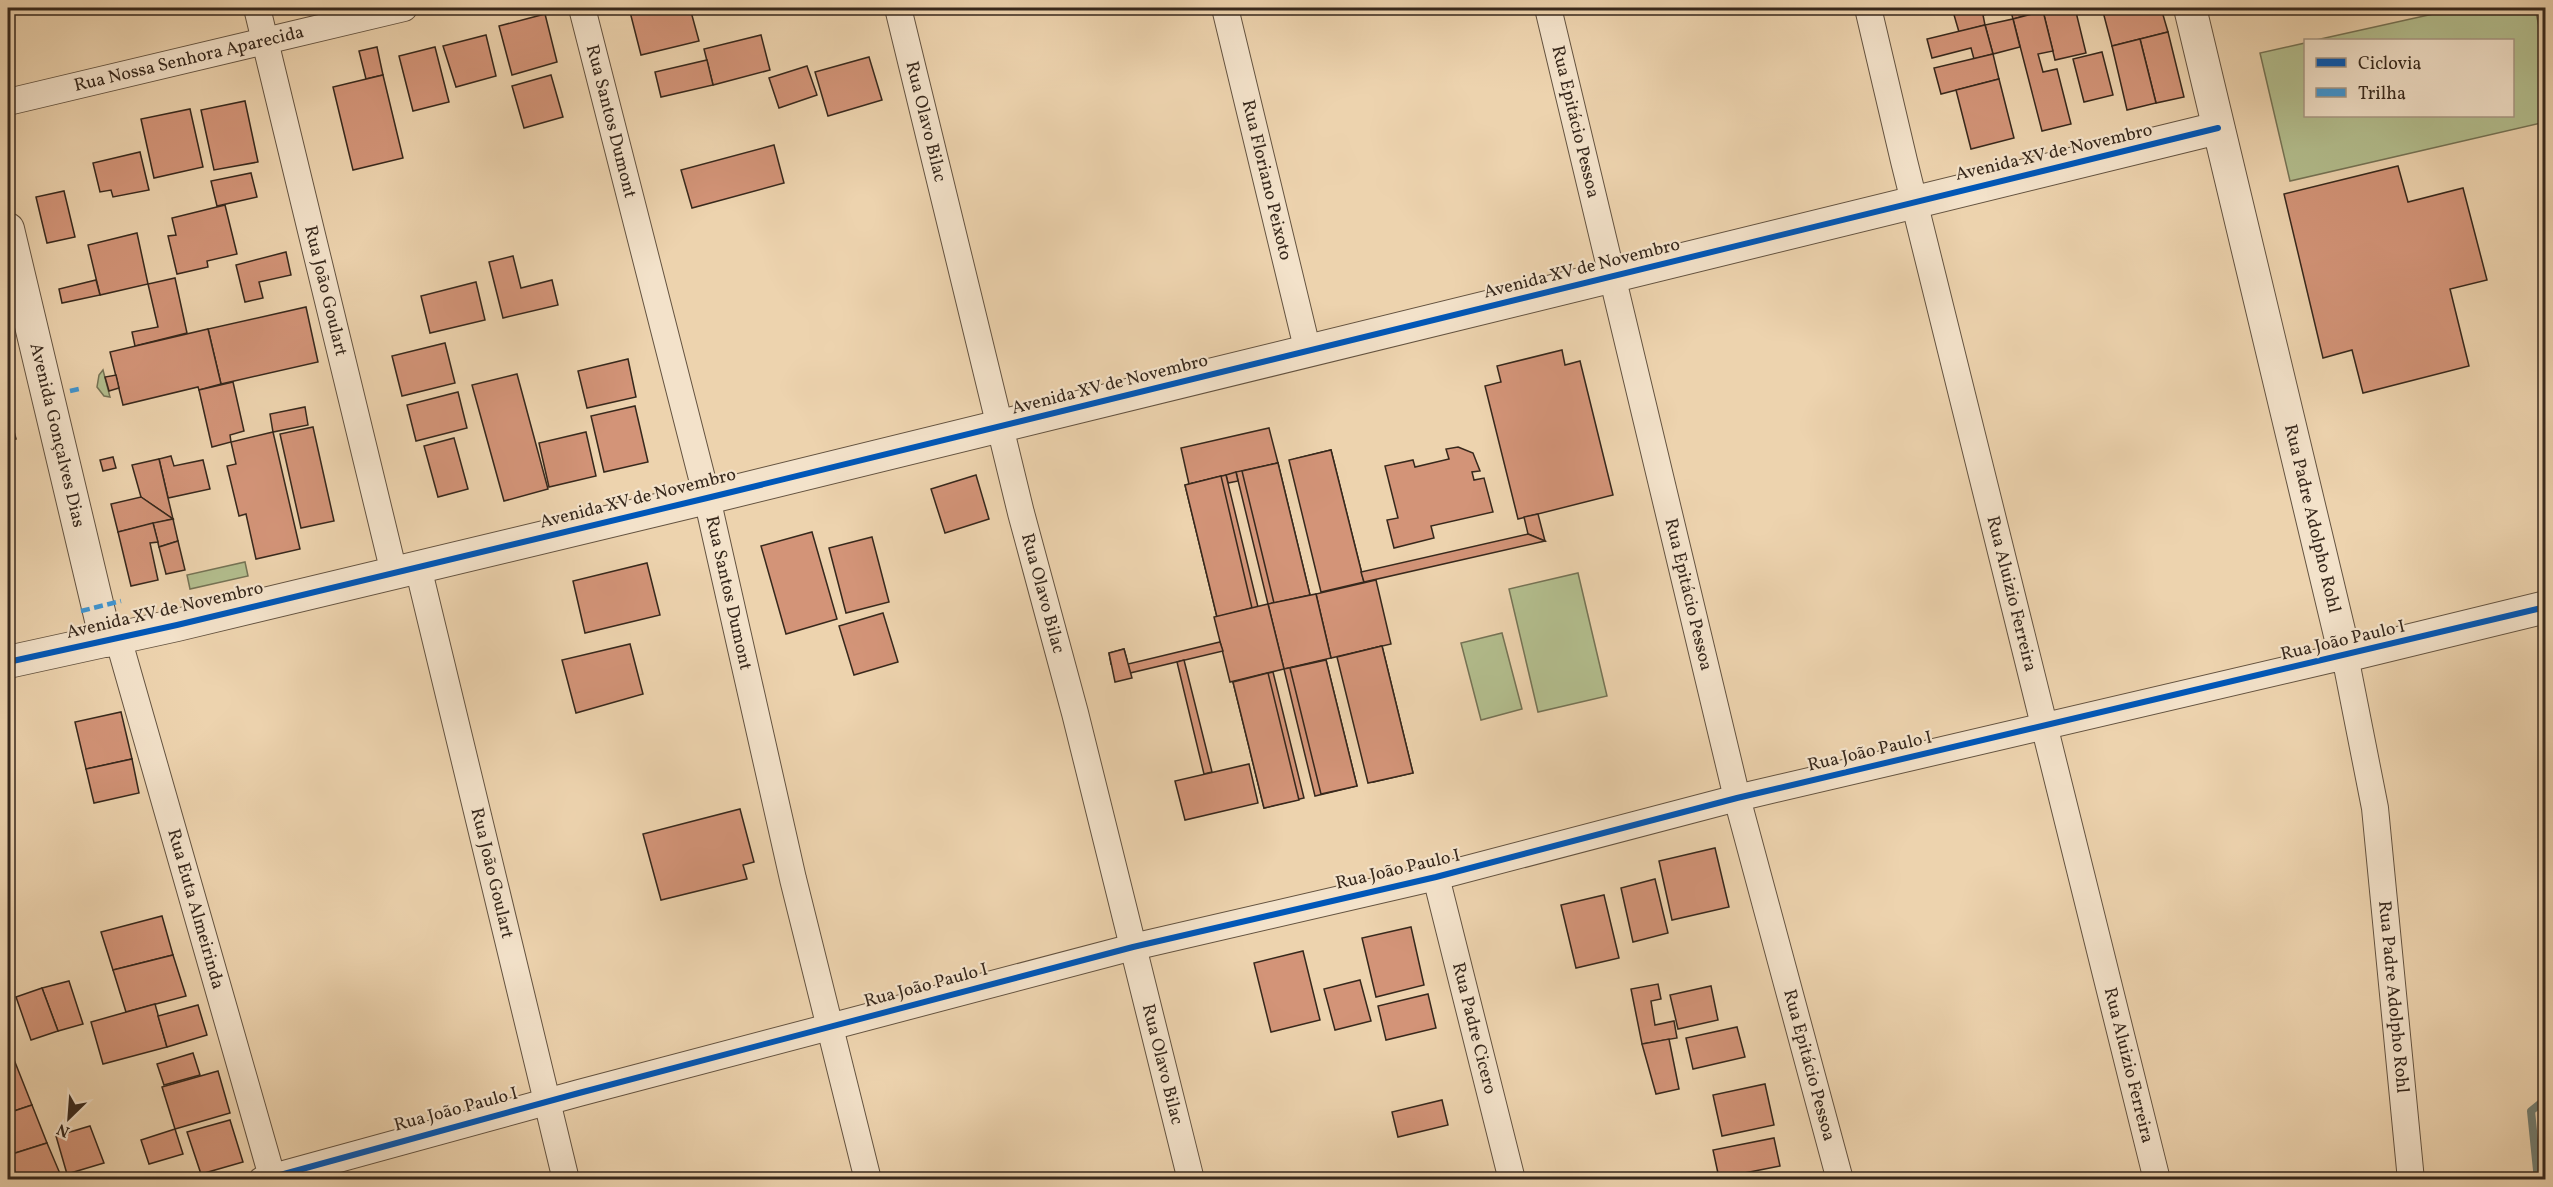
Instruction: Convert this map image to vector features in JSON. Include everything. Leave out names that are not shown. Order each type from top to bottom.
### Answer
[{"type":"street","name":"Rua João Goulart","points":[[257,8],[566,1179]]},
{"type":"street","name":"Rua Nossa Senhora Aparecida","points":[[8,102],[404,8]]},
{"type":"street","name":"Rua Santos Dumont","points":[[582,8],[707,498],[793,879],[868,1179]]},
{"type":"street","name":"Rua Olavo Bilac","points":[[898,8],[1021,513],[1075,713],[1191,1179]]},
{"type":"street","name":"Rua Floriano Peixoto","points":[[1226,8],[1308,352]]},
{"type":"street","name":"Rua Epitácio Pessoa","points":[[1548,8],[1737,798],[1840,1179]]},
{"type":"street","name":"Rua Aluizio Ferreira","points":[[1868,8],[1914,202],[2157,1179]]},
{"type":"street","name":"Rua Padre Adolpho Rohl","points":[[2190,8],[2345,656],[2375,808],[2411,1179]]},
{"type":"street","name":"Avenida XV de Novembro","points":[[8,662],[707,498],[1614,278],[2218,128]]},
{"type":"street","name":"Avenida Gonçalves Dias","points":[[8,229],[112,639]]},
{"type":"street","name":"Rua João Paulo I","points":[[269,1178],[546,1101],[1133,947],[1436,877],[1737,798],[2546,607]]},
{"type":"street","name":"Rua Euta Almeirinda","points":[[112,639],[269,1178]]},
{"type":"street","name":"Rua Padre Cicero","points":[[1436,877],[1512,1179]]},
{"type":"green space","points":[[2460,8],[2535,8],[2545,54],[2545,122],[2290,181],[2260,53],[2304,43],[2304,117],[2514,117],[2514,39],[2320,39]]},
{"type":"green space","points":[[103,370],[110,397],[104,396],[97,387],[99,375]]},
{"type":"green space","points":[[245,562],[248,576],[190,589],[187,575]]},
{"type":"green space","points":[[1578,573],[1607,696],[1538,712],[1509,589]]},
{"type":"green space","points":[[1502,633],[1522,709],[1481,720],[1461,643]]},
{"type":"building","points":[[629,8],[690,8],[699,41],[641,55]]},
{"type":"building","points":[[1952,8],[2010,8],[1983,15],[1985,25],[1959,32]]},
{"type":"building","points":[[2010,8],[2042,8],[2043,11],[2013,19]]},
{"type":"building","points":[[2075,8],[2086,53],[2055,60],[2043,11]]},
{"type":"building","points":[[2102,8],[2161,8],[2168,32],[2112,46]]},
{"type":"building","points":[[2043,11],[2053,51],[2038,54],[2043,72],[2057,69],[2071,124],[2042,131],[2013,19]]},
{"type":"building","points":[[545,14],[557,62],[512,75],[499,26]]},
{"type":"building","points":[[2013,19],[2020,47],[1993,54],[1985,25]]},
{"type":"building","points":[[1985,25],[1993,54],[1974,59],[1971,48],[1932,58],[1927,39]]},
{"type":"building","points":[[2168,32],[2184,97],[2156,103],[2140,39]]},
{"type":"building","points":[[486,35],[496,76],[456,87],[443,46]]},
{"type":"building","points":[[761,35],[770,70],[713,85],[704,49]]},
{"type":"building","points":[[2140,39],[2156,103],[2127,110],[2112,46]]},
{"type":"building","points":[[377,47],[383,75],[366,79],[359,51]]},
{"type":"building","points":[[435,47],[449,102],[413,111],[399,56]]},
{"type":"building","points":[[2102,52],[2113,95],[2084,102],[2073,59]]},
{"type":"building","points":[[1993,54],[1999,79],[1941,94],[1934,68]]},
{"type":"building","points":[[869,57],[882,100],[828,116],[815,72]]},
{"type":"building","points":[[707,60],[713,85],[661,97],[655,72]]},
{"type":"building","points":[[807,66],[817,95],[779,108],[769,78]]},
{"type":"building","points":[[383,75],[403,158],[353,170],[333,87]]},
{"type":"building","points":[[551,75],[563,117],[524,128],[512,86]]},
{"type":"building","points":[[1999,79],[2014,138],[1971,149],[1956,90]]},
{"type":"building","points":[[245,101],[258,162],[214,170],[201,110]]},
{"type":"building","points":[[190,109],[203,167],[154,178],[141,119]]},
{"type":"building","points":[[774,145],[784,183],[692,208],[681,170]]},
{"type":"building","points":[[140,152],[149,190],[113,197],[111,190],[100,192],[93,163]]},
{"type":"building","points":[[2398,166],[2408,202],[2463,188],[2487,280],[2450,289],[2469,366],[2363,393],[2352,350],[2323,358],[2284,194]]},
{"type":"building","points":[[251,173],[257,197],[217,206],[211,181]]},
{"type":"building","points":[[64,191],[75,237],[47,243],[36,197]]},
{"type":"building","points":[[225,205],[237,254],[207,261],[208,267],[177,274],[168,236],[176,235],[172,218]]},
{"type":"building","points":[[137,233],[148,284],[100,295],[88,245]]},
{"type":"building","points":[[286,252],[291,275],[259,282],[263,298],[245,302],[236,265]]},
{"type":"building","points":[[513,256],[521,288],[552,280],[558,305],[503,318],[489,262]]},
{"type":"building","points":[[175,278],[187,333],[135,346],[132,332],[158,327],[148,284]]},
{"type":"building","points":[[96,280],[100,295],[62,303],[59,289]]},
{"type":"building","points":[[476,282],[485,320],[430,333],[421,296]]},
{"type":"building","points":[[306,307],[318,362],[221,384],[208,329]]},
{"type":"building","points":[[208,329],[221,384],[199,390],[198,387],[123,405],[110,352]]},
{"type":"building","points":[[445,343],[455,383],[402,396],[392,356]]},
{"type":"building","points":[[1562,350],[1565,365],[1580,361],[1613,495],[1518,519],[1485,386],[1501,382],[1497,366]]},
{"type":"building","points":[[628,359],[636,397],[587,408],[578,371]]},
{"type":"building","points":[[517,374],[548,489],[504,501],[472,385]]},
{"type":"building","points":[[116,375],[119,388],[109,391],[105,377]]},
{"type":"building","points":[[233,382],[244,431],[230,435],[231,442],[212,447],[199,390]]},
{"type":"building","points":[[458,392],[467,428],[416,441],[407,405]]},
{"type":"building","points":[[635,406],[648,462],[604,472],[591,416]]},
{"type":"building","points":[[305,407],[308,425],[273,432],[270,414]]},
{"type":"building","points":[[10,416],[16,439],[8,441],[8,417]]},
{"type":"building","points":[[313,427],[334,521],[301,528],[280,434]]},
{"type":"building","points":[[1269,428],[1278,463],[1189,484],[1181,448]]},
{"type":"building","points":[[273,432],[300,549],[256,559],[246,514],[239,516],[227,466],[236,464],[231,442]]},
{"type":"building","points":[[586,432],[596,476],[549,487],[539,443]]},
{"type":"building","points":[[454,438],[468,489],[438,497],[424,446]]},
{"type":"building","points":[[1458,447],[1473,453],[1480,471],[1472,472],[1474,480],[1484,478],[1493,512],[1431,526],[1434,538],[1394,548],[1387,520],[1398,518],[1385,466],[1413,460],[1415,467],[1449,459],[1446,449]]},
{"type":"building","points":[[1331,450],[1364,582],[1326,591],[1294,459]]},
{"type":"building","points":[[1331,450],[1364,582],[1321,592],[1289,460]]},
{"type":"building","points":[[171,456],[174,466],[203,460],[210,489],[168,498],[159,459]]},
{"type":"building","points":[[113,457],[116,468],[103,471],[100,460]]},
{"type":"building","points":[[159,459],[173,519],[141,497],[132,465]]},
{"type":"building","points":[[1278,463],[1310,595],[1268,604],[1236,472]]},
{"type":"building","points":[[1278,463],[1310,595],[1274,603],[1242,471]]},
{"type":"building","points":[[1236,472],[1238,481],[1228,483],[1226,475]]},
{"type":"building","points":[[976,475],[989,519],[945,533],[931,489]]},
{"type":"building","points":[[1226,475],[1258,607],[1217,617],[1185,485]]},
{"type":"building","points":[[1221,476],[1252,608],[1217,617],[1185,485]]},
{"type":"building","points":[[141,497],[173,519],[118,532],[111,504]]},
{"type":"building","points":[[1538,514],[1545,541],[1528,534],[1524,517]]},
{"type":"building","points":[[173,519],[178,541],[159,547],[153,523]]},
{"type":"building","points":[[153,523],[158,542],[150,543],[158,580],[131,586],[118,532]]},
{"type":"building","points":[[812,532],[837,619],[786,634],[761,546]]},
{"type":"building","points":[[1528,534],[1545,541],[1364,582],[1361,572]]},
{"type":"building","points":[[872,537],[889,602],[846,613],[829,548]]},
{"type":"building","points":[[178,541],[185,570],[166,574],[159,547]]},
{"type":"building","points":[[647,563],[660,615],[585,633],[573,581]]},
{"type":"building","points":[[1376,580],[1391,644],[1331,658],[1316,594]]},
{"type":"building","points":[[1316,594],[1331,658],[1284,669],[1268,604]]},
{"type":"building","points":[[1268,604],[1284,669],[1230,682],[1214,617]]},
{"type":"building","points":[[883,613],[898,662],[854,675],[839,626]]},
{"type":"building","points":[[1220,642],[1223,651],[1130,673],[1128,664]]},
{"type":"building","points":[[630,644],[643,694],[576,713],[562,660]]},
{"type":"building","points":[[1382,646],[1413,773],[1373,782],[1342,656]]},
{"type":"building","points":[[1382,646],[1413,773],[1368,783],[1337,657]]},
{"type":"building","points":[[1124,649],[1127,660],[1111,664],[1109,653]]},
{"type":"building","points":[[1124,649],[1132,678],[1115,682],[1109,653]]},
{"type":"building","points":[[1184,660],[1212,772],[1204,774],[1177,662]]},
{"type":"building","points":[[1326,660],[1357,786],[1315,796],[1284,669]]},
{"type":"building","points":[[1326,660],[1357,786],[1321,794],[1290,668]]},
{"type":"building","points":[[1273,672],[1304,798],[1264,808],[1233,682]]},
{"type":"building","points":[[1268,673],[1299,800],[1264,808],[1233,682]]},
{"type":"building","points":[[121,712],[132,759],[86,769],[75,722]]},
{"type":"building","points":[[132,759],[139,793],[94,803],[86,769]]},
{"type":"building","points":[[1249,764],[1258,803],[1185,820],[1175,781]]},
{"type":"building","points":[[740,809],[754,862],[743,865],[747,879],[661,900],[643,834]]},
{"type":"building","points":[[1715,848],[1729,907],[1672,920],[1659,861]]},
{"type":"building","points":[[1655,879],[1668,933],[1633,942],[1621,888]]},
{"type":"building","points":[[1604,895],[1619,958],[1576,968],[1561,905]]},
{"type":"building","points":[[162,916],[173,955],[113,970],[101,932]]},
{"type":"building","points":[[1411,927],[1424,985],[1376,997],[1362,938]]},
{"type":"building","points":[[1303,951],[1320,1020],[1271,1032],[1254,963]]},
{"type":"building","points":[[173,955],[186,996],[126,1012],[113,970]]},
{"type":"building","points":[[1360,980],[1371,1021],[1335,1030],[1324,989]]},
{"type":"building","points":[[69,981],[83,1024],[58,1031],[42,988]]},
{"type":"building","points":[[1658,984],[1661,999],[1651,1001],[1655,1025],[1674,1021],[1677,1038],[1642,1044],[1631,989]]},
{"type":"building","points":[[1711,986],[1718,1020],[1678,1029],[1670,995]]},
{"type":"building","points":[[42,988],[58,1031],[31,1040],[16,997]]},
{"type":"building","points":[[1428,994],[1436,1028],[1386,1040],[1378,1006]]},
{"type":"building","points":[[155,1004],[167,1047],[103,1064],[91,1022]]},
{"type":"building","points":[[198,1005],[207,1035],[167,1047],[158,1016]]},
{"type":"building","points":[[1737,1027],[1745,1057],[1693,1069],[1686,1038]]},
{"type":"building","points":[[1669,1039],[1679,1089],[1656,1094],[1642,1044]]},
{"type":"building","points":[[8,1048],[32,1105],[8,1113]]},
{"type":"building","points":[[193,1053],[200,1075],[164,1085],[157,1064]]},
{"type":"building","points":[[218,1071],[230,1113],[175,1129],[162,1087]]},
{"type":"building","points":[[1765,1084],[1774,1125],[1722,1136],[1713,1095]]},
{"type":"building","points":[[1442,1100],[1448,1125],[1398,1137],[1392,1112]]},
{"type":"building","points":[[32,1105],[47,1143],[9,1155],[8,1113]]},
{"type":"building","points":[[230,1120],[243,1162],[201,1174],[187,1132]]},
{"type":"building","points":[[90,1126],[104,1163],[67,1174],[56,1136]]},
{"type":"building","points":[[175,1129],[183,1154],[149,1164],[141,1140]]},
{"type":"building","points":[[1774,1138],[1780,1166],[1719,1178],[1713,1150]]},
{"type":"building","points":[[47,1143],[61,1176],[51,1180],[18,1180],[9,1155]]},
{"type":"waterway","points":[[2538,1180],[2531,1111],[2546,1099]]},
{"type":"marked path","points":[[70,391],[83,388]]},
{"type":"marked path","points":[[81,611],[121,601]]},
{"type":"cycle path","points":[[8,662],[177,625],[707,498],[2218,128]]},
{"type":"cycle path","points":[[262,1180],[579,1093],[1133,947],[1436,877],[1737,798],[2546,607]]}]
